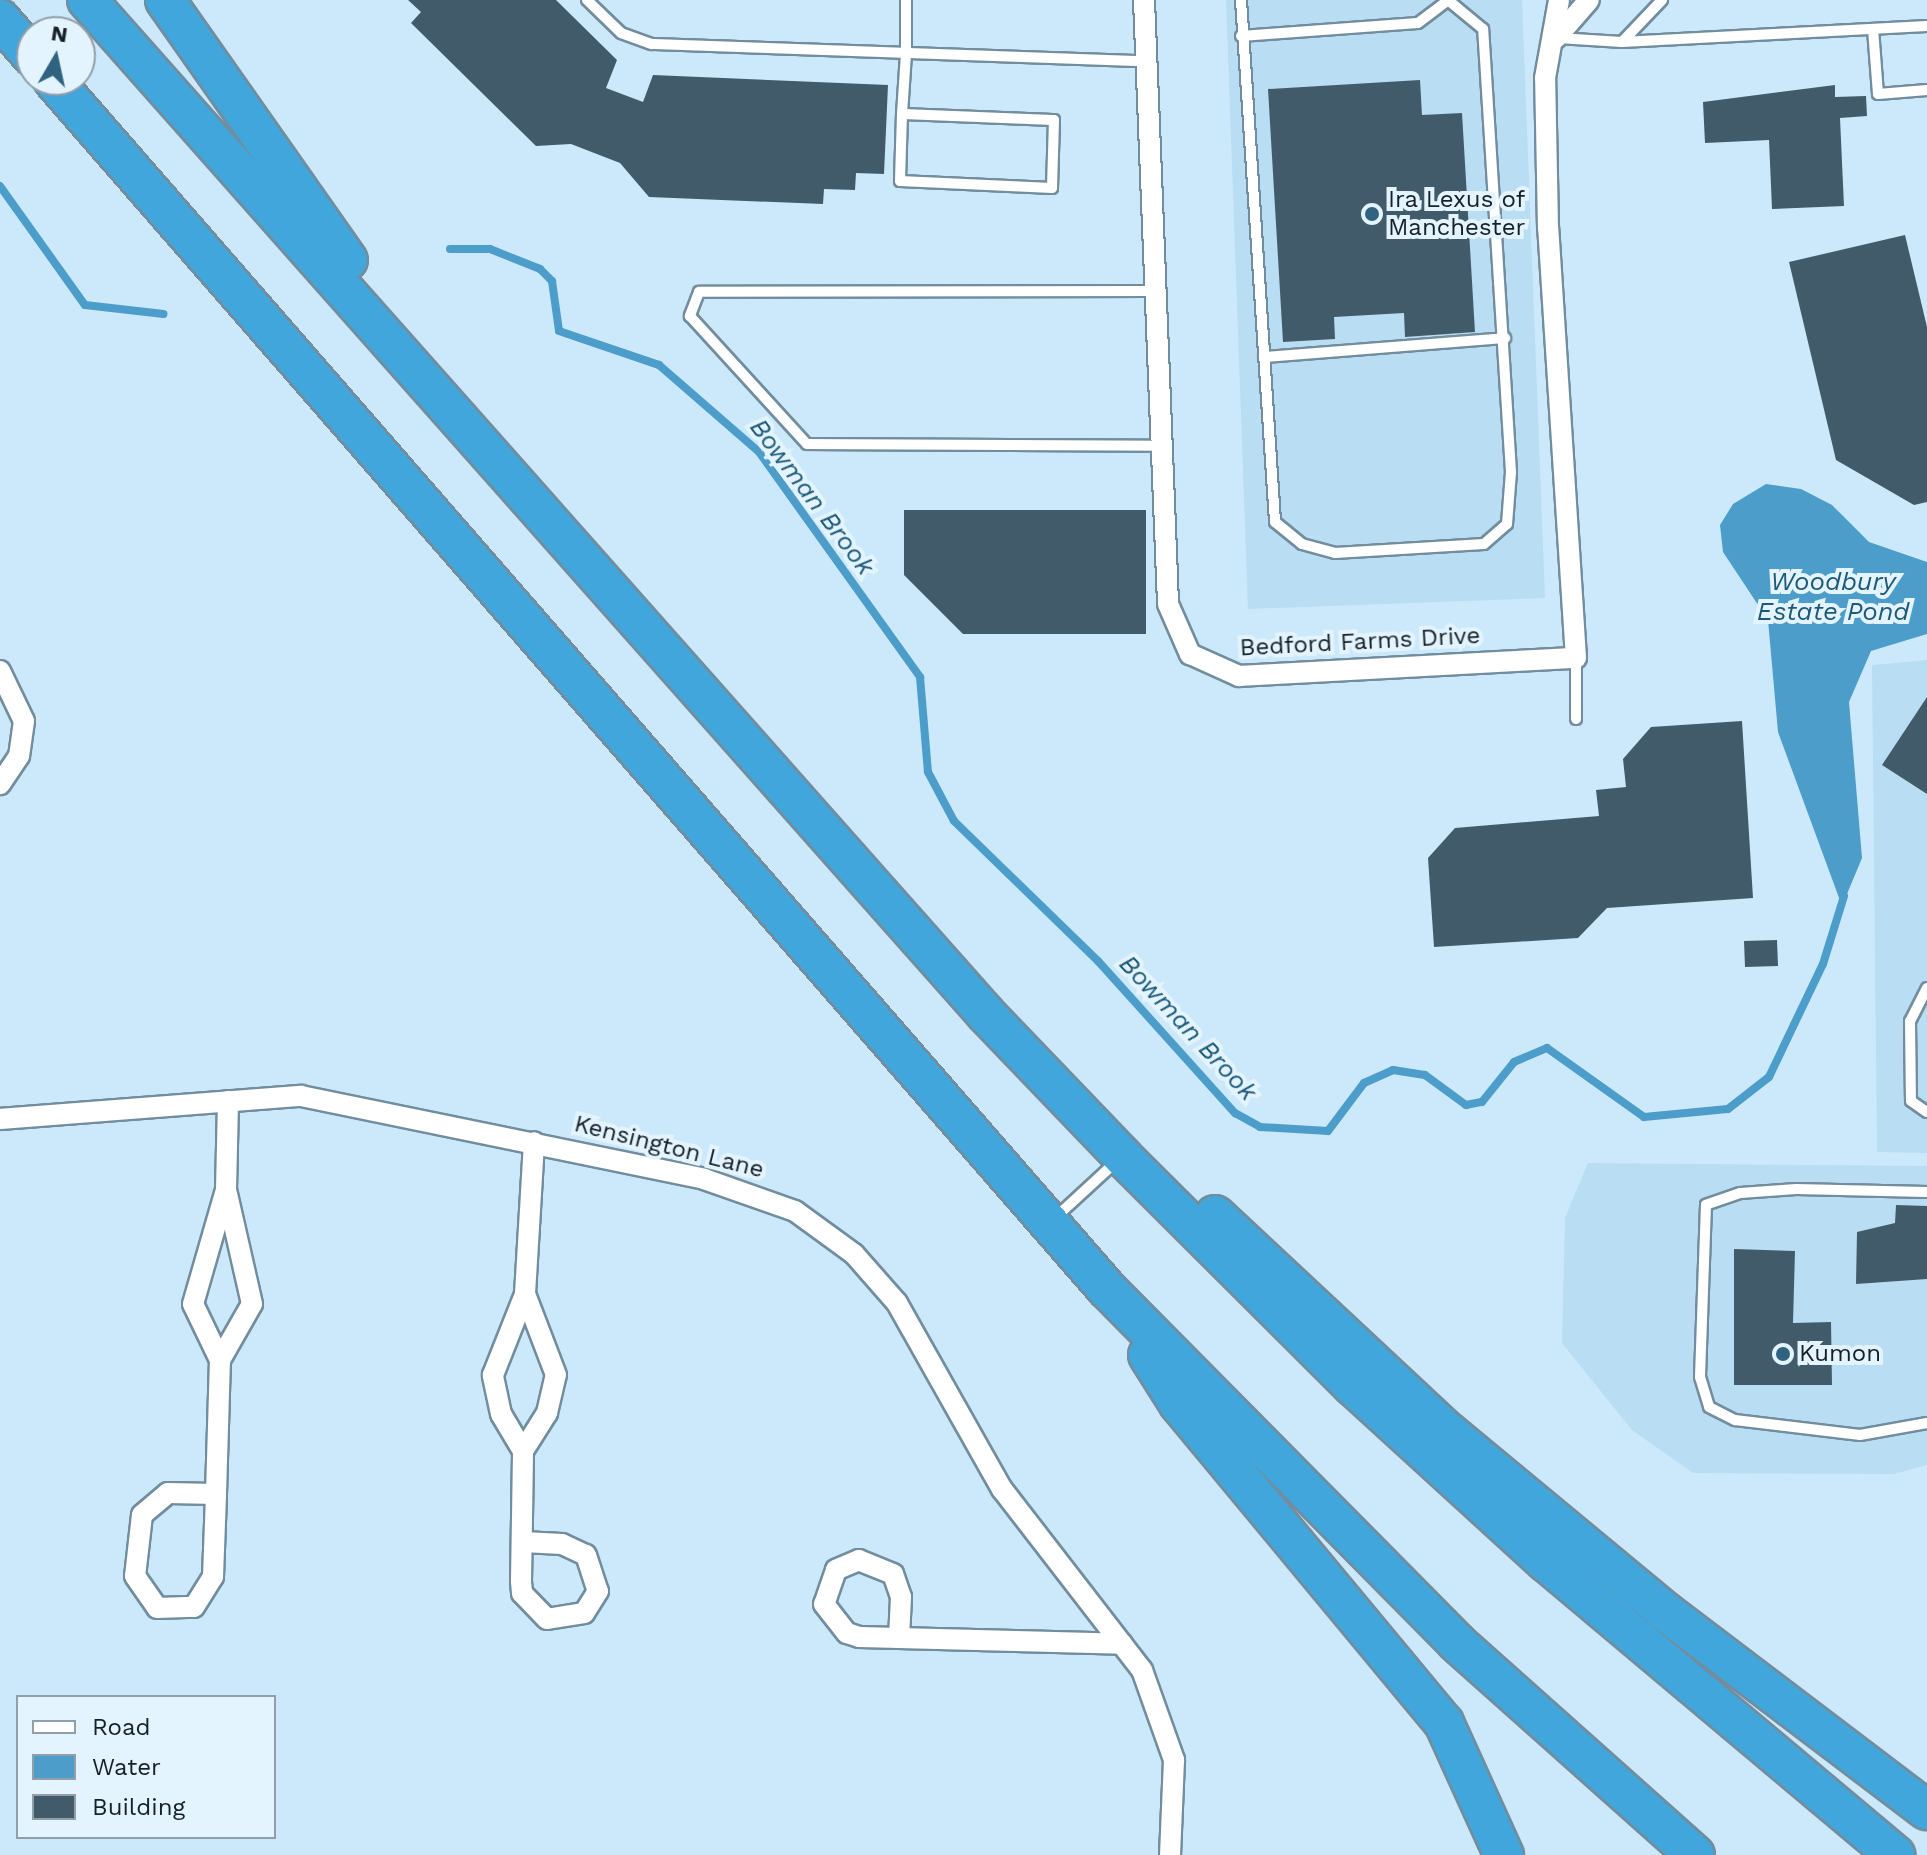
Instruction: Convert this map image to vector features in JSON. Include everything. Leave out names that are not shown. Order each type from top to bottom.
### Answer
[{"type":"highway","points":[[87,0],[448,403],[986,1014],[1122,1156],[1511,1530],[1895,1855]]},
{"type":"highway","points":[[165,0],[448,403]]},
{"type":"highway","points":[[0,19],[16,38]]},
{"type":"highway","points":[[67,96],[1106,1288],[1456,1642],[1695,1855]]},
{"type":"highway","points":[[986,1014],[1067,1077],[1448,1432],[1667,1613],[1927,1810]]},
{"type":"highway","points":[[1106,1288],[1179,1404],[1444,1723],[1504,1855]]},
{"type":"street","name":"Bedford Farms Drive","points":[[1144,0],[1151,291],[1171,623],[1190,654],[1239,676],[1576,658]]},
{"type":"street","points":[[1559,0],[1556,38],[1545,78],[1548,228],[1576,658]]},
{"type":"street","points":[[1556,38],[1589,0]]},
{"type":"street","points":[[0,671],[24,721],[19,756],[0,784]]},
{"type":"street","points":[[220,1360],[252,1304],[226,1190],[228,1101]]},
{"type":"street","name":"Kensington Lane","points":[[0,1119],[228,1101],[352,1102],[765,1197],[851,1250],[897,1303],[1021,1517],[1122,1644],[1168,1728],[1177,1792],[1170,1855]]},
{"type":"street","points":[[523,1542],[562,1544],[586,1555],[598,1591],[584,1613],[560,1621],[528,1605],[523,1542],[523,1451],[497,1404],[493,1375],[525,1294],[534,1142]]},
{"type":"street","points":[[216,1494],[168,1493],[142,1515],[135,1576],[157,1608],[194,1607],[210,1589],[216,1494],[220,1360],[193,1304],[226,1190]]},
{"type":"street","points":[[523,1451],[555,1394],[556,1375],[525,1294]]},
{"type":"street","points":[[899,1638],[901,1597],[893,1574],[859,1560],[836,1570],[824,1604],[836,1627],[859,1637],[1122,1644]]},
{"type":"lane","points":[[587,0],[621,33],[652,44],[1145,61]]},
{"type":"lane","points":[[902,114],[1054,120],[1052,188],[900,181],[902,114],[906,53],[906,0]]},
{"type":"lane","points":[[1241,0],[1241,36],[1275,522],[1302,544],[1335,553],[1484,544],[1507,524],[1505,338],[1483,29],[1448,0],[1418,23],[1241,36]]},
{"type":"lane","points":[[1622,42],[1662,0]]},
{"type":"lane","points":[[1556,38],[1622,42],[1927,26]]},
{"type":"lane","points":[[1873,29],[1878,94],[1927,90]]},
{"type":"lane","points":[[1151,291],[699,292],[690,316],[807,444],[1160,446]]},
{"type":"lane","points":[[1264,357],[1505,338]]},
{"type":"lane","points":[[1576,658],[1576,719]]},
{"type":"lane","points":[[1927,988],[1910,1021],[1911,1101],[1927,1112]]},
{"type":"lane","points":[[1051,1222],[1122,1156]]},
{"type":"lane","points":[[1927,1192],[1796,1189],[1740,1193],[1706,1205],[1700,1377],[1709,1407],[1735,1420],[1860,1435],[1927,1423]]},
{"type":"shaded area","points":[[1226,0],[1522,0],[1545,598],[1248,609]]},
{"type":"shaded area","points":[[1927,660],[1927,1153],[1877,1152],[1872,665]]},
{"type":"shaded area","points":[[1588,1163],[1927,1166],[1927,1465],[1894,1474],[1693,1473],[1632,1430],[1562,1343],[1565,1218]]},
{"type":"water","name":"Woodbury Estate Pond","points":[[1766,484],[1801,489],[1832,505],[1869,542],[1927,562],[1927,634],[1871,651],[1849,702],[1862,858],[1842,906],[1778,732],[1768,620],[1723,552],[1720,525],[1733,504]]},
{"type":"building","points":[[408,0],[556,0],[617,60],[606,88],[643,102],[653,75],[888,85],[884,174],[856,173],[855,190],[824,189],[823,204],[649,197],[620,163],[571,144],[536,146],[411,23],[421,12]]},
{"type":"building","name":"Ira Lexus of Manchester","points":[[1420,80],[1422,115],[1462,113],[1475,332],[1405,337],[1404,313],[1334,317],[1335,339],[1283,342],[1268,89]]},
{"type":"building","points":[[1835,85],[1835,97],[1866,96],[1867,116],[1840,118],[1844,206],[1772,209],[1769,140],[1705,143],[1703,102]]},
{"type":"building","points":[[1905,235],[1927,327],[1927,502],[1914,505],[1836,460],[1789,262]]},
{"type":"building","points":[[904,510],[1146,510],[1146,634],[963,634],[904,575]]},
{"type":"building","points":[[1927,697],[1927,794],[1882,765]]},
{"type":"building","points":[[1742,721],[1753,898],[1607,908],[1578,938],[1434,947],[1428,858],[1455,828],[1599,816],[1596,790],[1626,787],[1623,759],[1651,727]]},
{"type":"building","points":[[1777,940],[1778,966],[1745,967],[1744,941]]},
{"type":"building","points":[[1896,1205],[1927,1206],[1927,1279],[1856,1284],[1857,1232],[1895,1223]]},
{"type":"building","points":[[1734,1249],[1795,1251],[1793,1323],[1831,1322],[1832,1385],[1734,1385]]},
{"type":"waterway","points":[[0,186],[85,305],[163,314]]},
{"type":"waterway","name":"Bowman Brook","points":[[450,249],[490,249],[540,269],[552,281],[559,331],[659,365],[759,452],[920,677],[928,772],[954,821],[1098,961],[1235,1113],[1260,1127],[1328,1131],[1364,1083],[1393,1070],[1425,1075],[1466,1105],[1482,1102],[1514,1062],[1547,1048],[1644,1117],[1728,1109],[1769,1077],[1823,964],[1844,896]]},
{"type":"place","name":"Ira Lexus of Manchester","points":[[1372,214]]},
{"type":"place","name":"Kumon","points":[[1783,1354]]}]
